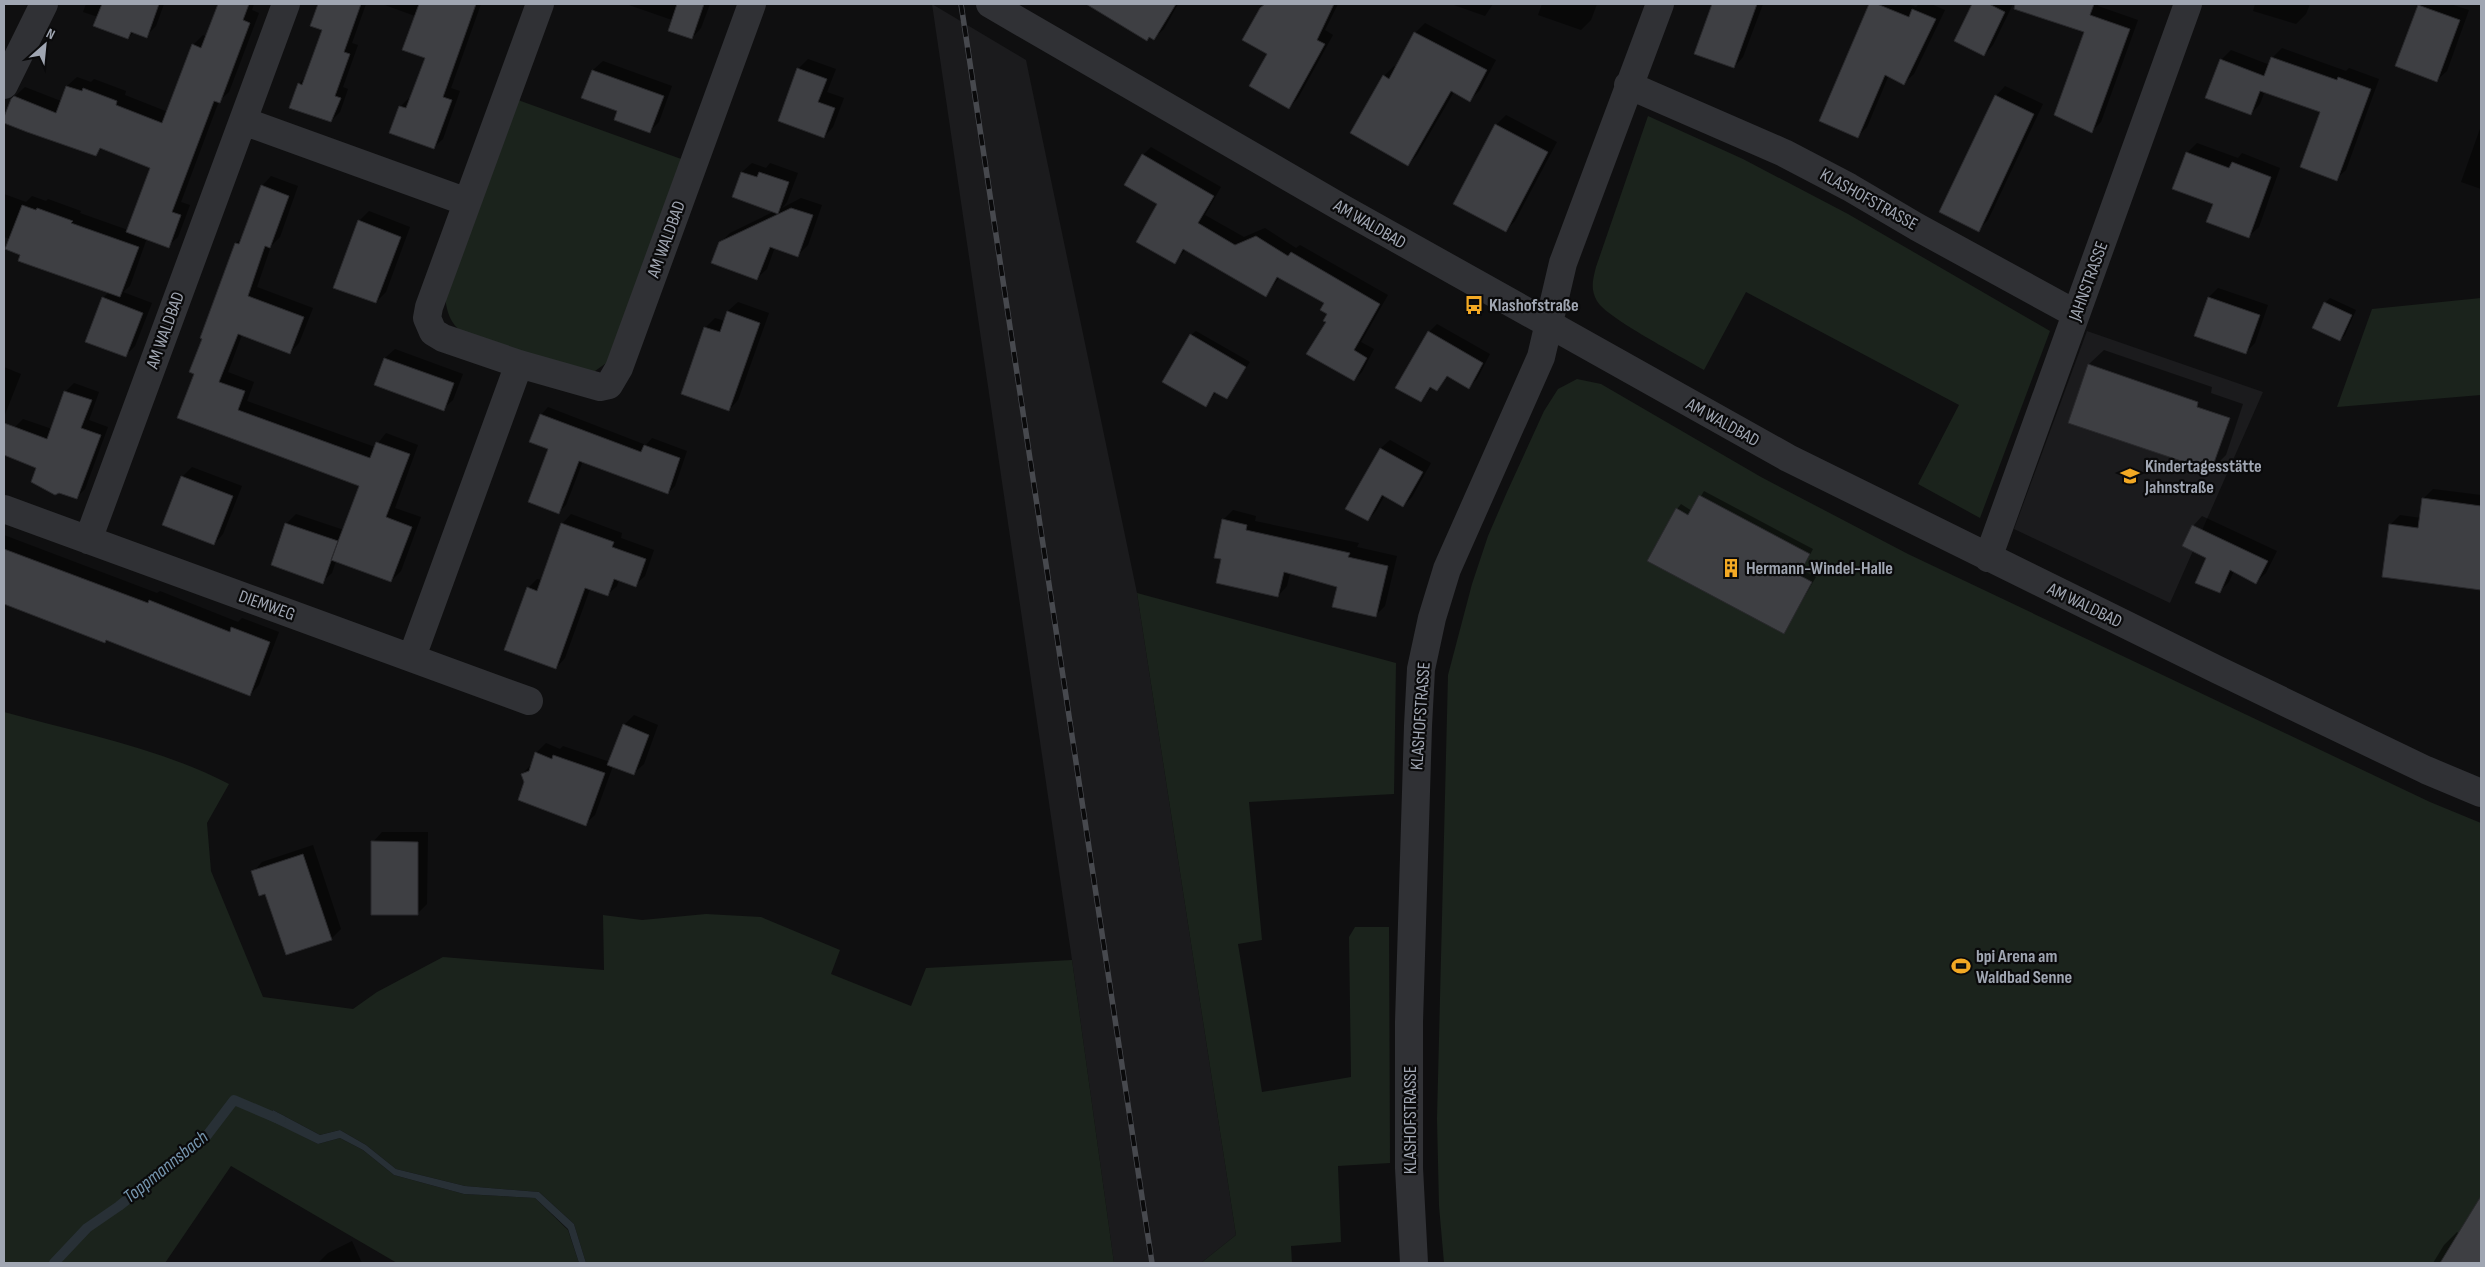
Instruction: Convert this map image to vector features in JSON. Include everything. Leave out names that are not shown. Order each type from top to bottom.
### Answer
[{"type":"street","points":[[4,85],[44,4]]},
{"type":"street","name":"AM WALDBAD","points":[[88,540],[286,4]]},
{"type":"street","name":"AM WALDBAD","points":[[540,4],[429,307],[429,325],[433,332],[443,338],[519,364],[600,387],[609,385],[616,376],[752,4]]},
{"type":"street","name":"AM WALDBAD","points":[[990,4],[1019,11],[1342,208],[1788,458],[1988,558],[2426,770],[2481,793]]},
{"type":"street","name":"KLASHOFSTRASSE","points":[[1414,1263],[1409,1168],[1410,1022],[1417,735],[1422,669],[1432,618],[1447,569],[1541,357],[1563,263],[1628,85],[1660,4]]},
{"type":"street","name":"JAHNSTRASSE","points":[[1988,558],[2188,4]]},
{"type":"street","name":"KLASHOFSTRASSE","points":[[1628,85],[1784,153],[1849,186],[1917,227],[2076,314]]},
{"type":"street","points":[[243,121],[467,202]]},
{"type":"street","points":[[412,657],[519,364]]},
{"type":"street","name":"DIEMWEG","points":[[4,509],[529,701]]},
{"type":"shaded area","points":[[932,4],[1026,60],[1137,593],[1236,1235],[1201,1263],[1114,1263],[1072,960]]},
{"type":"shaded area","points":[[518,100],[684,160],[612,359],[595,371],[585,371],[463,333],[452,321],[448,313],[445,297]]},
{"type":"shaded area","points":[[1648,116],[1743,159],[1848,214],[2050,331],[1980,518],[1918,484],[1959,405],[1746,292],[1704,370],[1629,327],[1614,317],[1597,301],[1593,288],[1596,267]]},
{"type":"shaded area","points":[[2481,298],[2481,395],[2337,407],[2372,309]]},
{"type":"shaded area","name":"Kindertagesstätte Jahnstraße","points":[[2087,331],[2263,392],[2170,603],[2014,529]]},
{"type":"shaded area","name":"bpi Arena am Waldbad Senne","points":[[1577,379],[1601,384],[1761,477],[1908,554],[2430,802],[2481,823],[2481,1263],[1444,1263],[1439,1206],[1437,1119],[1448,675],[1472,584],[1488,536],[1507,492],[1544,411],[1558,389]]},
{"type":"shaded area","points":[[1137,593],[1396,663],[1394,794],[1249,802],[1262,940],[1238,944],[1262,1092],[1351,1077],[1349,937],[1355,927],[1389,927],[1390,1163],[1338,1166],[1341,1242],[1291,1246],[1292,1263],[1201,1263],[1236,1235]]},
{"type":"shaded area","points":[[4,712],[119,742],[203,771],[229,784],[207,823],[211,871],[263,997],[353,1009],[377,992],[443,957],[604,970],[603,915],[642,920],[706,914],[761,917],[840,950],[831,974],[911,1006],[926,968],[1072,960],[1114,1263],[586,1263],[574,1224],[539,1192],[465,1186],[396,1169],[366,1145],[340,1130],[320,1135],[273,1110],[267,1118],[318,1144],[340,1138],[363,1150],[394,1175],[464,1194],[535,1198],[568,1230],[579,1263],[397,1263],[231,1166],[165,1263],[4,1263]]},
{"type":"shaded area","points":[[273,1110],[320,1135],[340,1130],[366,1145],[396,1169],[465,1186],[539,1192],[574,1224],[586,1263],[579,1263],[568,1229],[535,1198],[464,1194],[394,1175],[363,1150],[340,1138],[318,1144],[267,1119]]},
{"type":"building","points":[[102,4],[159,4],[147,38],[131,32],[128,39],[93,26]]},
{"type":"building","points":[[218,4],[249,4],[243,20],[250,23],[220,103],[214,101],[172,212],[181,215],[169,248],[126,232],[150,168],[100,148],[96,156],[27,132],[4,123],[4,117],[14,96],[56,113],[66,86],[82,91],[83,88],[117,101],[116,105],[162,123],[192,44],[201,48]]},
{"type":"building","points":[[318,4],[361,4],[344,52],[350,54],[335,96],[341,98],[331,122],[289,108],[298,83],[302,85],[322,30],[310,26]]},
{"type":"building","points":[[419,4],[476,4],[443,97],[452,100],[434,149],[389,133],[399,106],[406,108],[425,58],[402,50]]},
{"type":"building","points":[[677,4],[704,4],[692,39],[668,31]]},
{"type":"building","points":[[1086,4],[1176,4],[1154,40],[1149,37],[1147,41]]},
{"type":"building","points":[[1265,4],[1334,4],[1317,40],[1325,44],[1289,109],[1249,86],[1267,54],[1242,40],[1260,8]]},
{"type":"building","points":[[1712,4],[1757,4],[1734,68],[1694,54]]},
{"type":"building","points":[[1869,4],[1877,4],[1909,17],[1912,9],[1936,19],[1904,85],[1885,75],[1858,138],[1819,121]]},
{"type":"building","points":[[1972,4],[1989,4],[2005,12],[1984,56],[1954,41]]},
{"type":"building","points":[[2015,4],[2094,4],[2090,15],[2130,29],[2092,133],[2054,115],[2084,32],[2014,9]]},
{"type":"building","points":[[2418,5],[2460,20],[2437,82],[2395,66]]},
{"type":"building","points":[[1414,32],[1487,70],[1470,102],[1451,91],[1408,166],[1350,133],[1383,75],[1389,79]]},
{"type":"building","points":[[2271,57],[2337,80],[2338,77],[2371,89],[2337,181],[2300,167],[2320,112],[2260,91],[2251,115],[2205,98],[2220,59],[2264,76]]},
{"type":"building","points":[[797,68],[827,79],[818,102],[835,108],[824,138],[778,121]]},
{"type":"building","points":[[592,70],[664,96],[650,133],[614,120],[617,111],[581,98]]},
{"type":"building","points":[[1995,95],[2034,114],[1979,232],[1939,212]]},
{"type":"building","points":[[1495,124],[1548,152],[1506,232],[1453,204]]},
{"type":"building","points":[[2186,152],[2229,168],[2232,162],[2271,177],[2249,238],[2206,222],[2213,204],[2172,189]]},
{"type":"building","points":[[1142,154],[1214,196],[1198,223],[1235,245],[1256,236],[1288,256],[1291,252],[1380,304],[1354,350],[1367,358],[1354,381],[1306,354],[1326,322],[1323,321],[1327,314],[1320,310],[1324,303],[1277,277],[1266,297],[1183,249],[1175,264],[1136,242],[1157,204],[1124,185]]},
{"type":"building","points":[[741,172],[757,177],[759,172],[789,182],[778,214],[732,197]]},
{"type":"building","points":[[261,185],[289,196],[270,248],[265,246],[248,296],[304,317],[290,354],[238,334],[219,382],[245,391],[238,410],[370,458],[376,442],[410,454],[386,517],[412,527],[391,582],[331,560],[359,486],[177,418],[194,374],[189,372],[202,339],[200,338],[235,243],[239,244]]},
{"type":"building","points":[[22,205],[36,210],[37,208],[73,221],[71,223],[139,247],[120,297],[18,261],[20,255],[5,249]]},
{"type":"building","points":[[791,208],[813,215],[798,257],[770,247],[757,280],[711,263],[719,242]]},
{"type":"building","points":[[358,220],[401,237],[376,303],[333,288]]},
{"type":"building","points":[[102,297],[143,313],[126,357],[85,342]]},
{"type":"building","points":[[2208,297],[2260,315],[2246,354],[2194,336]]},
{"type":"building","points":[[2324,302],[2352,315],[2340,341],[2312,328]]},
{"type":"building","points":[[727,311],[760,323],[729,411],[681,394],[704,327],[720,332]]},
{"type":"building","points":[[1428,331],[1483,363],[1469,389],[1447,376],[1437,391],[1430,387],[1421,402],[1395,388]]},
{"type":"building","points":[[1190,334],[1246,367],[1227,399],[1214,392],[1206,407],[1162,382]]},
{"type":"building","points":[[384,358],[454,383],[444,411],[374,385]]},
{"type":"building","points":[[2088,364],[2198,402],[2197,407],[2230,418],[2211,471],[2068,423]]},
{"type":"building","points":[[64,391],[92,400],[81,428],[101,435],[77,499],[59,493],[55,495],[31,482],[36,468],[4,455],[4,423],[47,439]]},
{"type":"building","points":[[540,414],[641,452],[644,445],[680,458],[668,494],[579,461],[559,514],[528,502],[548,449],[529,442]]},
{"type":"building","points":[[1380,448],[1423,472],[1403,507],[1382,495],[1368,521],[1345,509]]},
{"type":"building","points":[[181,476],[233,496],[214,545],[162,525]]},
{"type":"building","name":"Hermann-Windel-Halle","points":[[1699,495],[1810,554],[1799,575],[1812,582],[1784,634],[1647,561],[1676,508],[1688,515]]},
{"type":"building","points":[[2422,498],[2481,506],[2481,590],[2382,577],[2389,524],[2418,528]]},
{"type":"building","points":[[1222,519],[1247,525],[1246,530],[1350,553],[1348,557],[1388,566],[1376,617],[1332,607],[1337,587],[1284,572],[1278,597],[1216,583],[1221,559],[1214,558]]},
{"type":"building","points":[[285,523],[338,541],[323,584],[271,565]]},
{"type":"building","points":[[561,523],[614,542],[612,547],[646,559],[636,587],[614,579],[608,596],[585,588],[556,669],[504,650],[527,587],[537,591]]},
{"type":"building","points":[[2192,525],[2268,561],[2256,584],[2230,570],[2220,593],[2195,583],[2206,558],[2182,546]]},
{"type":"building","points":[[4,549],[148,603],[149,600],[230,632],[231,627],[270,642],[250,696],[106,640],[105,643],[4,604]]},
{"type":"building","points":[[623,724],[649,735],[634,775],[607,765]]},
{"type":"building","points":[[535,752],[552,759],[553,755],[605,773],[586,826],[518,800],[524,782],[521,774],[529,771]]},
{"type":"building","points":[[371,841],[418,842],[418,915],[371,915]]},
{"type":"building","points":[[303,854],[332,940],[286,955],[265,894],[259,896],[251,871]]},
{"type":"building","points":[[2481,1196],[2481,1263],[2440,1263]]},
{"type":"waterway","name":"Toppmannsbach","points":[[54,1263],[87,1228],[119,1206],[205,1138],[234,1100],[281,1120]]},
{"type":"railway","points":[[961,4],[1152,1263]]},
{"type":"place","name":"Klashofstraße","points":[[1474,305]]},
{"type":"place","name":"Kindertagesstätte Jahnstraße","points":[[2130,476]]},
{"type":"place","name":"Hermann-Windel-Halle","points":[[1731,568]]},
{"type":"place","name":"bpi Arena am Waldbad Senne","points":[[1961,966]]}]
